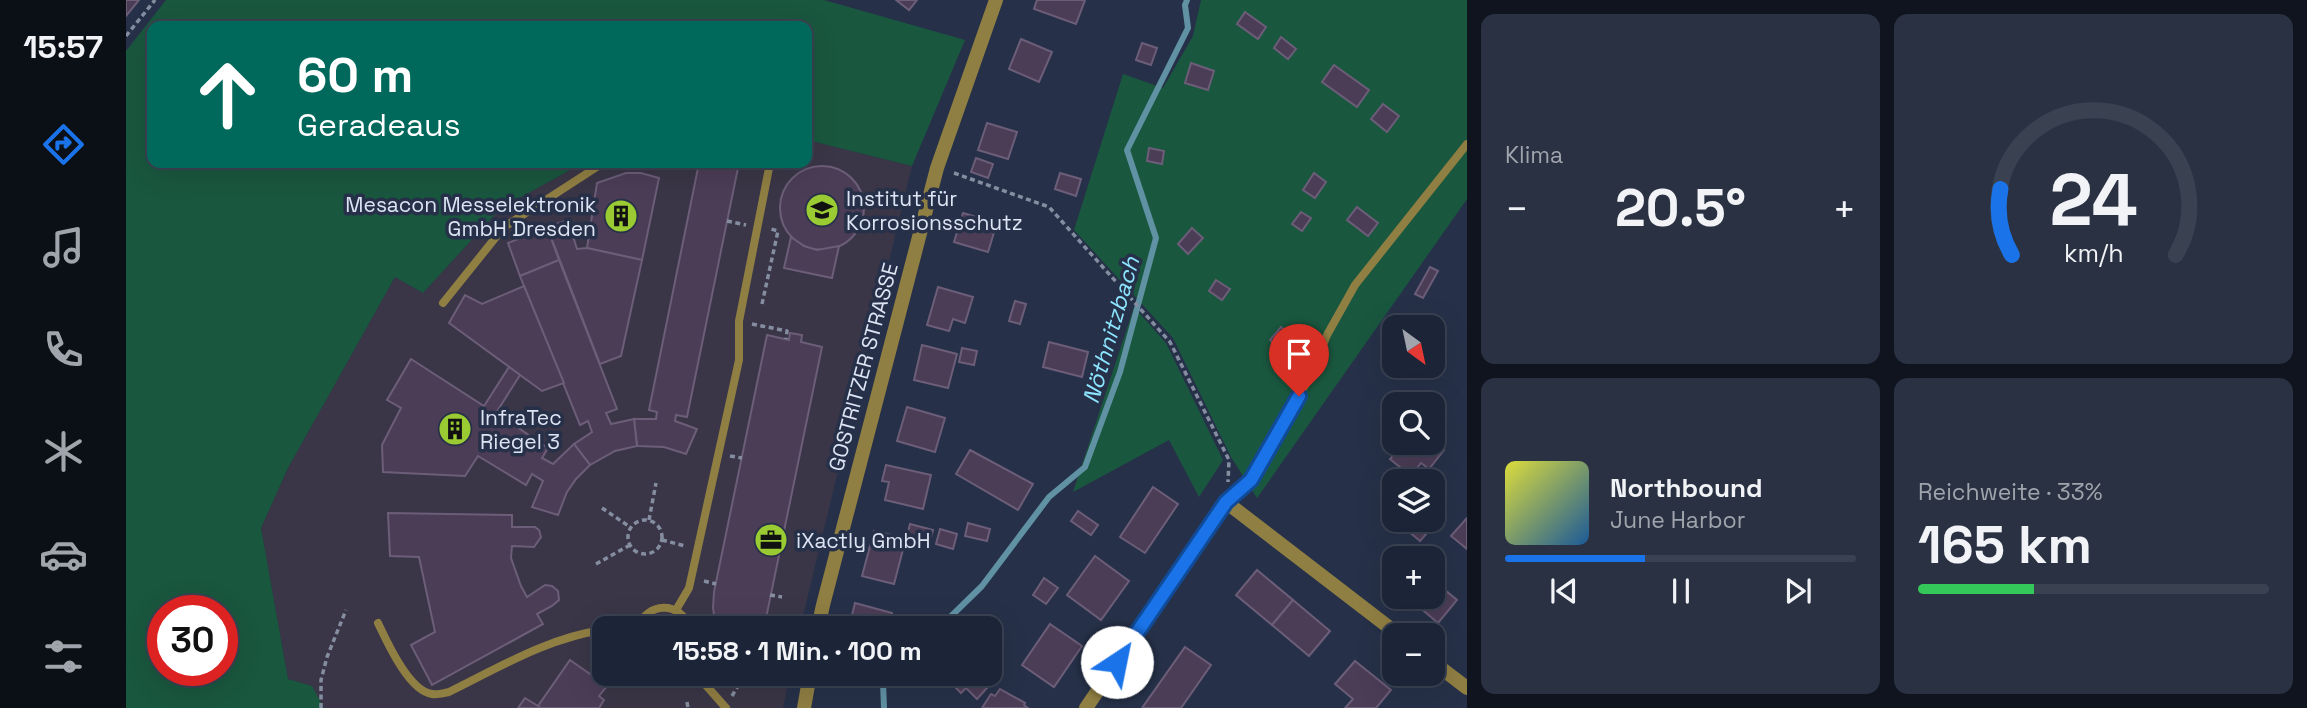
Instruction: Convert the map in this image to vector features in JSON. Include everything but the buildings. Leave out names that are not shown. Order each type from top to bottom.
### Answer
[{"type":"street","name":"GOSTRITZER STRASSE","points":[[820,616],[937,168],[996,0]]},
{"type":"street","points":[[1086,708],[1226,502],[1383,623]]},
{"type":"street","points":[[1445,671],[1467,688]]},
{"type":"street","points":[[804,708],[808,686]]},
{"type":"lane","points":[[1226,502],[1251,480],[1311,375],[1326,335],[1355,285],[1467,144]]},
{"type":"lane","points":[[443,303],[504,226],[595,168]]},
{"type":"lane","points":[[676,610],[689,588],[739,360],[739,321],[769,168]]},
{"type":"lane","points":[[644,616],[660,607],[676,610],[683,616]]},
{"type":"lane","points":[[378,623],[394,656],[420,689],[431,694],[449,692],[555,642],[592,632]]},
{"type":"lane","points":[[706,686],[725,708]]},
{"type":"path","points":[[126,36],[155,0]]},
{"type":"path","points":[[937,168],[1049,207],[1170,342],[1229,460],[1226,502]]},
{"type":"path","points":[[739,321],[787,331],[786,339]]},
{"type":"path","points":[[649,520],[656,482]]},
{"type":"path","points":[[602,508],[631,527]]},
{"type":"path","points":[[649,520],[658,525],[662,540],[656,550],[645,554],[634,550],[628,536],[631,527],[638,521],[649,520]]},
{"type":"path","points":[[662,540],[697,550]]},
{"type":"path","points":[[596,564],[630,545]]},
{"type":"path","points":[[770,595],[782,597]]},
{"type":"path","points":[[321,708],[321,680],[346,610]]},
{"type":"path","points":[[725,708],[739,686]]},
{"type":"shaded area","points":[[812,141],[912,166],[803,616],[592,616],[592,686],[788,686],[783,708],[324,708],[312,686],[288,679],[261,528],[288,468],[395,277],[423,293],[501,208],[574,168],[812,168]]},
{"type":"green space","points":[[166,0],[824,0],[965,40],[912,166],[812,141],[812,21],[150,21]]},
{"type":"green space","points":[[1201,0],[1467,0],[1467,199],[1386,315],[1382,315],[1382,320],[1257,498],[1231,457],[1173,338],[1074,230],[1123,74],[1163,88],[1193,36]]},
{"type":"green space","points":[[147,24],[147,168],[574,168],[501,208],[423,293],[395,277],[288,468],[261,528],[288,679],[312,686],[324,708],[126,708],[126,51]]},
{"type":"green space","points":[[1134,307],[1166,343],[1223,460],[1199,497],[1169,440],[1073,492]]},
{"type":"waterway","name":"Nöthnitzbach","points":[[951,616],[982,586],[1049,497],[1085,467],[1120,372],[1156,238],[1127,150],[1188,28],[1185,5],[1187,0]]},
{"type":"waterway","name":"Nöthnitzbach","points":[[883,686],[884,708]]},
{"type":"place","name":"Institut für Korrosionsschutz","points":[[822,210]]},
{"type":"place","name":"Mesacon Messelektronik GmbH Dresden","points":[[621,216]]},
{"type":"place","name":"InfraTec Riegel 3","points":[[455,429]]},
{"type":"place","name":"iXactly GmbH","points":[[771,540]]},
{"type":"route","points":[[1117,662],[1226,502],[1251,480],[1299,396]]}]
